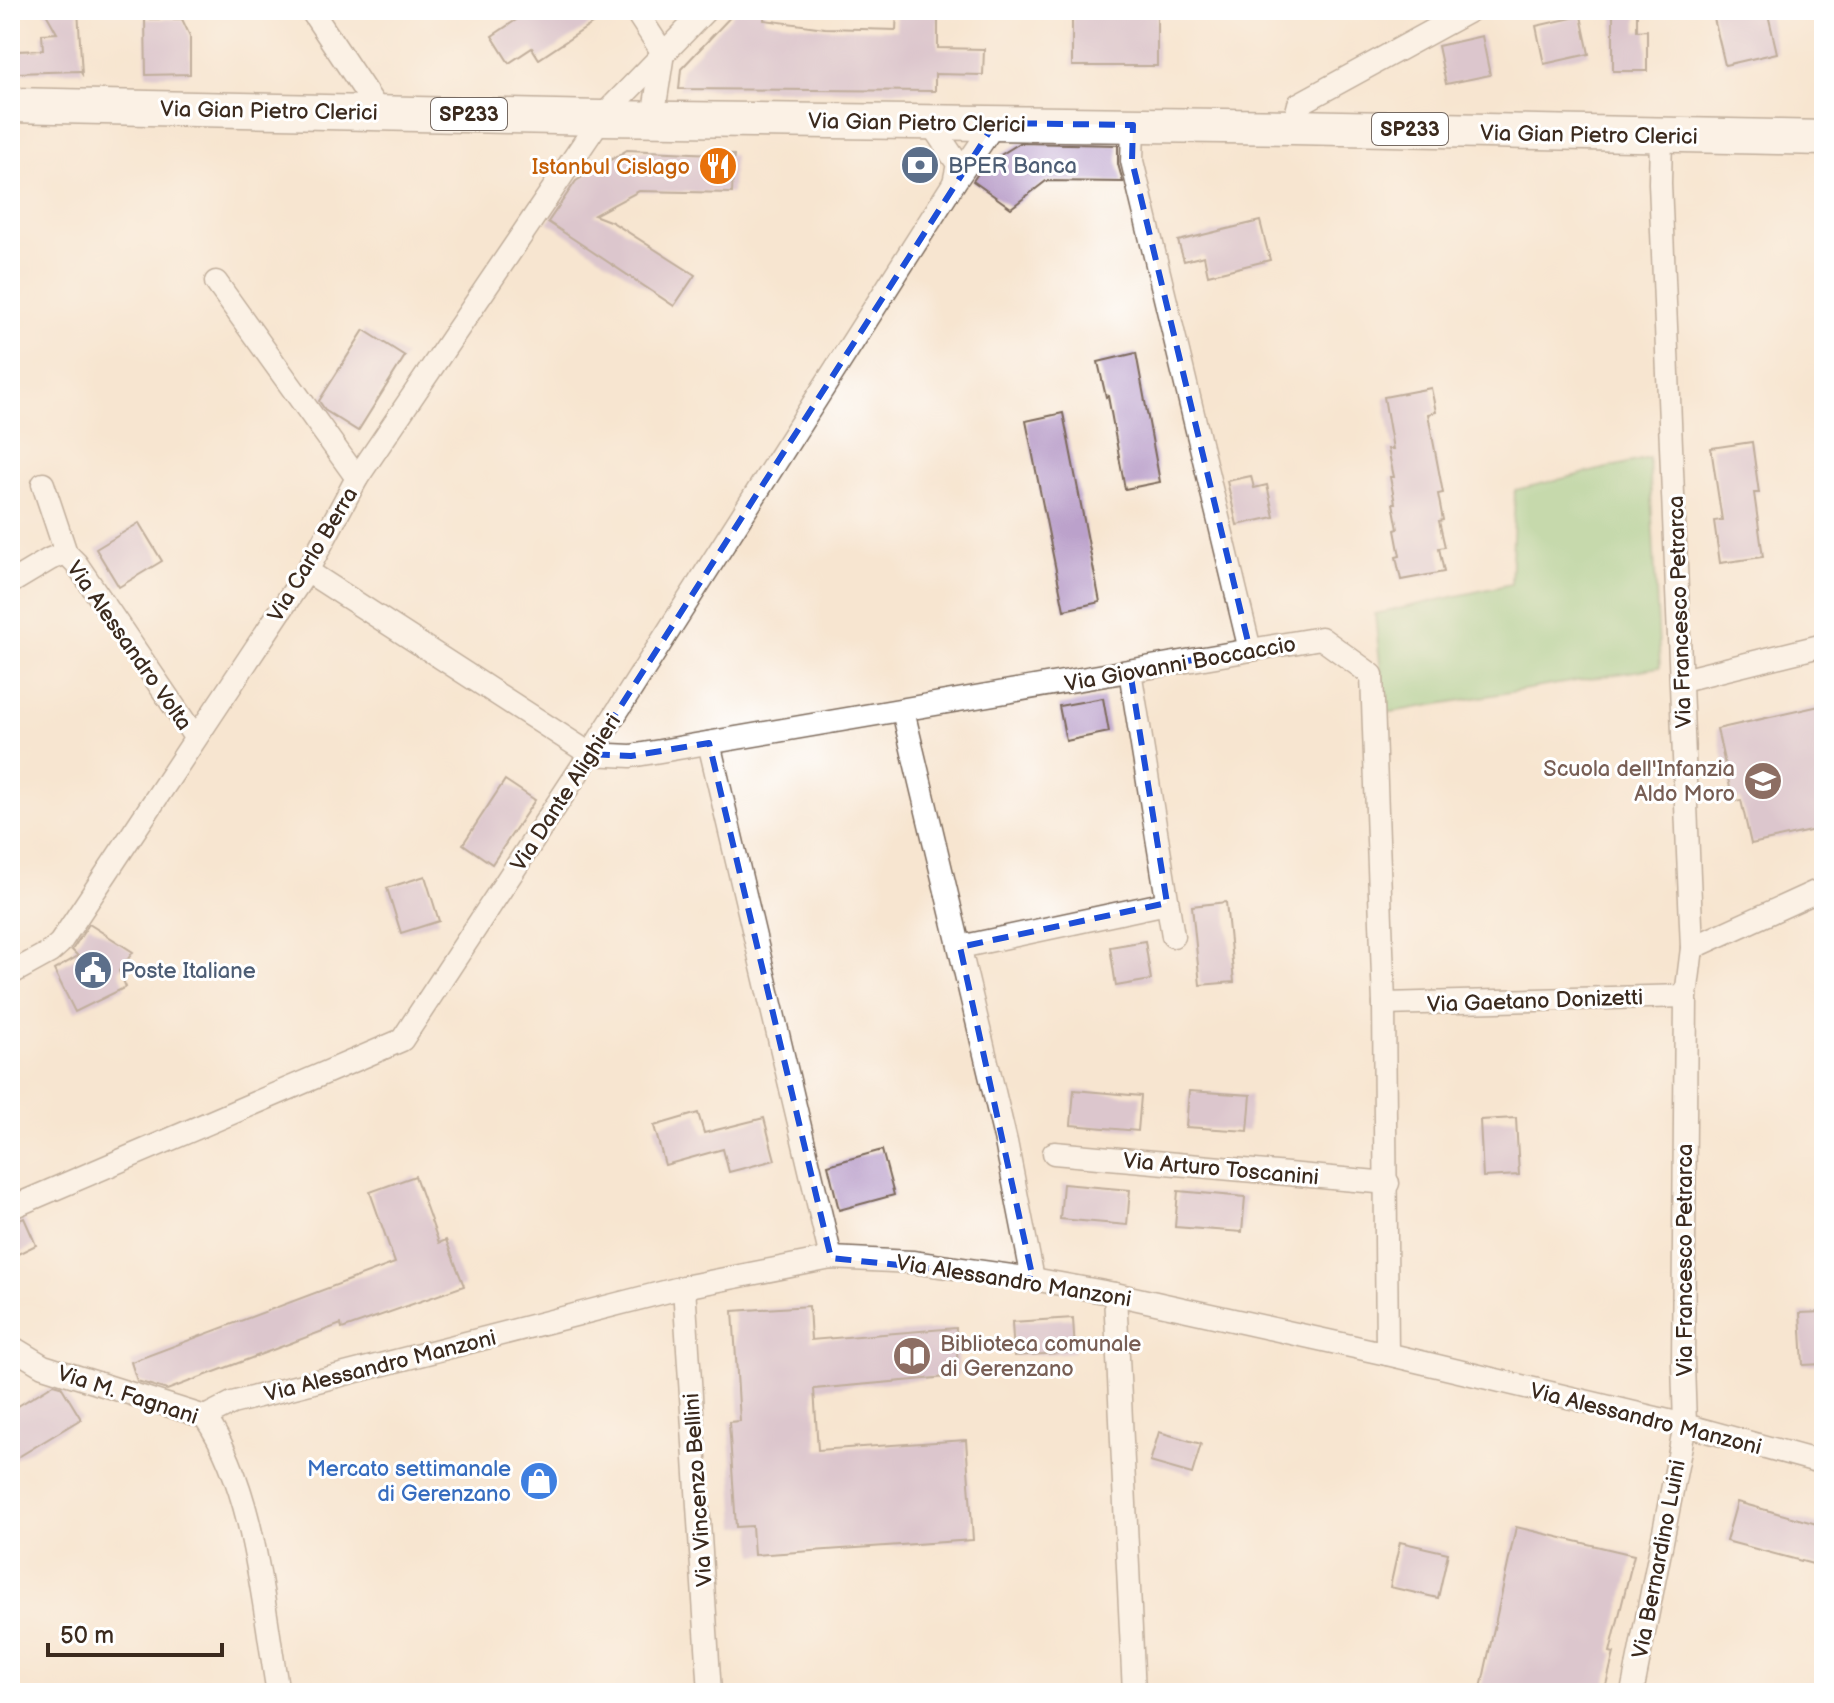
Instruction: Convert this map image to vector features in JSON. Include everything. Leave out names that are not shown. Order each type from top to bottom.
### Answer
[{"type":"main road","name":"Via Gian Pietro Clerici","points":[[10,105],[1824,138]]},
{"type":"street","points":[[311,10],[379,112]]},
{"type":"street","points":[[635,10],[663,53],[653,118]]},
{"type":"street","name":"Via Carlo Berra","points":[[10,974],[60,943],[307,571],[357,478],[601,118],[706,10]]},
{"type":"street","points":[[1293,127],[1299,104],[1471,10]]},
{"type":"street","points":[[929,121],[958,164],[954,183]]},
{"type":"street","name":"Via Dante Alighieri","points":[[10,1208],[402,1040],[590,754],[995,123]]},
{"type":"street","points":[[1133,125],[1132,161],[1250,650]]},
{"type":"street","name":"Via Francesco Petrarca","points":[[1661,136],[1660,183],[1692,948],[1686,996],[1685,1425]]},
{"type":"street","points":[[216,282],[357,478]]},
{"type":"street","name":"Via Alessandro Volta","points":[[43,484],[66,553],[76,563],[195,737]]},
{"type":"street","name":"Via Alessandro Volta","points":[[10,583],[66,553]]},
{"type":"street","points":[[307,571],[590,754]]},
{"type":"street","name":"Via Giovanni Boccaccio","points":[[590,754],[631,756],[1321,638],[1372,675],[1388,1183],[1387,1354]]},
{"type":"street","points":[[1682,680],[1824,645]]},
{"type":"street","points":[[1130,671],[1173,936]]},
{"type":"street","points":[[903,711],[1009,1158],[1033,1279]]},
{"type":"street","points":[[709,743],[831,1258]]},
{"type":"street","points":[[1692,948],[1824,888]]},
{"type":"street","points":[[960,947],[1167,903]]},
{"type":"street","name":"Via Gaetano Donizetti","points":[[1384,1004],[1686,996]]},
{"type":"street","name":"Via Arturo Toscanini","points":[[1054,1153],[1388,1183]]},
{"type":"street","name":"Via Alessandro Manzoni","points":[[205,1417],[232,1403],[684,1287],[831,1258],[912,1262],[1115,1294],[1387,1354],[1685,1425],[1824,1463]]},
{"type":"street","name":"Via Vincenzo Bellini","points":[[684,1287],[710,1693]]},
{"type":"street","points":[[1115,1294],[1134,1693]]},
{"type":"street","name":"Via M. Fagnani","points":[[10,1346],[43,1366],[205,1417],[228,1458],[246,1510],[278,1693]]},
{"type":"street","name":"Via Bernardino Luini","points":[[1632,1693],[1685,1425]]},
{"type":"highlighted area","points":[[995,123],[1133,125],[1132,161],[1250,650],[1130,671],[1167,903],[960,947],[1033,1279],[831,1258],[709,743],[631,756],[590,754]]},
{"type":"green space","points":[[1649,458],[1660,667],[1385,713],[1375,614],[1511,584],[1515,490]]},
{"type":"building","points":[[44,10],[78,10],[82,74],[80,71],[16,73],[16,51],[43,50],[42,34],[57,33]]},
{"type":"building","points":[[531,10],[613,10],[539,59],[532,48],[509,63],[492,36]]},
{"type":"building","points":[[737,10],[765,10],[764,20],[825,28],[896,30],[897,10],[938,10],[938,48],[984,49],[983,75],[935,74],[935,91],[679,89],[681,69]]},
{"type":"building","points":[[1072,10],[1157,10],[1157,66],[1072,66]]},
{"type":"building","points":[[1613,10],[1637,10],[1637,31],[1647,30],[1647,71],[1613,71]]},
{"type":"building","points":[[1712,10],[1767,10],[1777,53],[1725,65]]},
{"type":"building","points":[[1581,16],[1589,54],[1544,64],[1536,26]]},
{"type":"building","points":[[145,19],[182,19],[190,36],[190,74],[146,75]]},
{"type":"building","points":[[1482,36],[1490,75],[1446,84],[1438,46]]},
{"type":"building","points":[[1020,143],[1118,145],[1118,164],[1123,182],[1046,181],[1011,208],[973,181],[983,166]]},
{"type":"building","points":[[627,150],[734,155],[732,193],[639,191],[594,215],[612,222],[695,275],[674,306],[548,222],[576,181]]},
{"type":"building","points":[[1260,221],[1270,260],[1208,275],[1204,256],[1184,261],[1178,241]]},
{"type":"building","points":[[364,330],[405,356],[358,431],[326,411],[319,401]]},
{"type":"building","points":[[1136,353],[1160,482],[1125,489],[1108,396],[1098,362]]},
{"type":"building","points":[[1431,388],[1436,412],[1428,414],[1443,493],[1438,494],[1443,520],[1439,521],[1445,547],[1439,548],[1444,572],[1401,580],[1396,557],[1400,556],[1395,530],[1398,529],[1390,477],[1394,477],[1388,449],[1393,449],[1384,397]]},
{"type":"building","points":[[1063,413],[1100,602],[1064,610],[1026,421]]},
{"type":"building","points":[[1752,442],[1759,493],[1754,493],[1763,557],[1720,563],[1714,521],[1722,520],[1711,448]]},
{"type":"building","points":[[1251,476],[1254,488],[1267,485],[1274,517],[1237,525],[1227,481]]},
{"type":"building","points":[[139,523],[162,561],[119,587],[96,549]]},
{"type":"building","points":[[1103,698],[1109,732],[1066,741],[1059,706]]},
{"type":"building","points":[[1824,705],[1824,828],[1751,844],[1741,800],[1733,801],[1717,729]]},
{"type":"building","points":[[505,780],[535,800],[492,864],[463,844]]},
{"type":"building","points":[[425,876],[439,921],[401,933],[387,888]]},
{"type":"building","points":[[1226,902],[1234,982],[1200,985],[1192,906]]},
{"type":"building","points":[[89,924],[133,952],[119,971],[126,987],[75,1012],[54,970],[78,956],[72,950]]},
{"type":"building","points":[[1145,941],[1151,980],[1116,986],[1110,947]]},
{"type":"building","points":[[1074,1090],[1141,1096],[1138,1131],[1071,1125]]},
{"type":"building","points":[[1189,1091],[1251,1095],[1248,1131],[1186,1127]]},
{"type":"building","points":[[698,1113],[704,1133],[764,1118],[775,1160],[729,1172],[723,1149],[665,1165],[654,1126]]},
{"type":"building","points":[[1516,1118],[1519,1175],[1483,1177],[1480,1120]]},
{"type":"building","points":[[882,1150],[894,1195],[839,1210],[828,1165]]},
{"type":"building","points":[[415,1176],[439,1243],[446,1240],[464,1286],[342,1329],[341,1324],[167,1390],[137,1381],[131,1362],[395,1263],[370,1192]]},
{"type":"building","points":[[1063,1184],[1130,1190],[1127,1225],[1060,1219]]},
{"type":"building","points":[[1178,1191],[1245,1197],[1242,1232],[1175,1227]]},
{"type":"building","points":[[24,1218],[36,1245],[10,1258],[10,1224]]},
{"type":"building","points":[[809,1306],[811,1340],[956,1328],[958,1376],[814,1389],[818,1450],[966,1440],[973,1540],[754,1555],[752,1526],[736,1527],[729,1422],[740,1421],[733,1311]]},
{"type":"building","points":[[1824,1312],[1824,1364],[1803,1365],[1800,1313]]},
{"type":"building","points":[[1073,1318],[1075,1352],[1014,1356],[1012,1322]]},
{"type":"building","points":[[54,1384],[61,1386],[81,1419],[10,1462],[10,1411]]},
{"type":"building","points":[[1159,1432],[1201,1444],[1192,1474],[1150,1462]]},
{"type":"building","points":[[1737,1502],[1824,1526],[1824,1567],[1726,1541]]},
{"type":"building","points":[[1516,1527],[1634,1555],[1610,1652],[1614,1653],[1604,1693],[1480,1693]]},
{"type":"building","points":[[1400,1542],[1448,1553],[1438,1598],[1390,1587]]},
{"type":"place","name":"BPER Banca","points":[[920,165]]},
{"type":"place","name":"Istanbul Cislago","points":[[718,166]]},
{"type":"place","name":"Scuola dell'Infanzia Aldo Moro","points":[[1763,781]]},
{"type":"place","name":"Poste Italiane","points":[[93,970]]},
{"type":"place","name":"Biblioteca comunale di Gerenzano","points":[[912,1356]]},
{"type":"place","name":"Mercato settimanale di Gerenzano","points":[[539,1481]]}]
